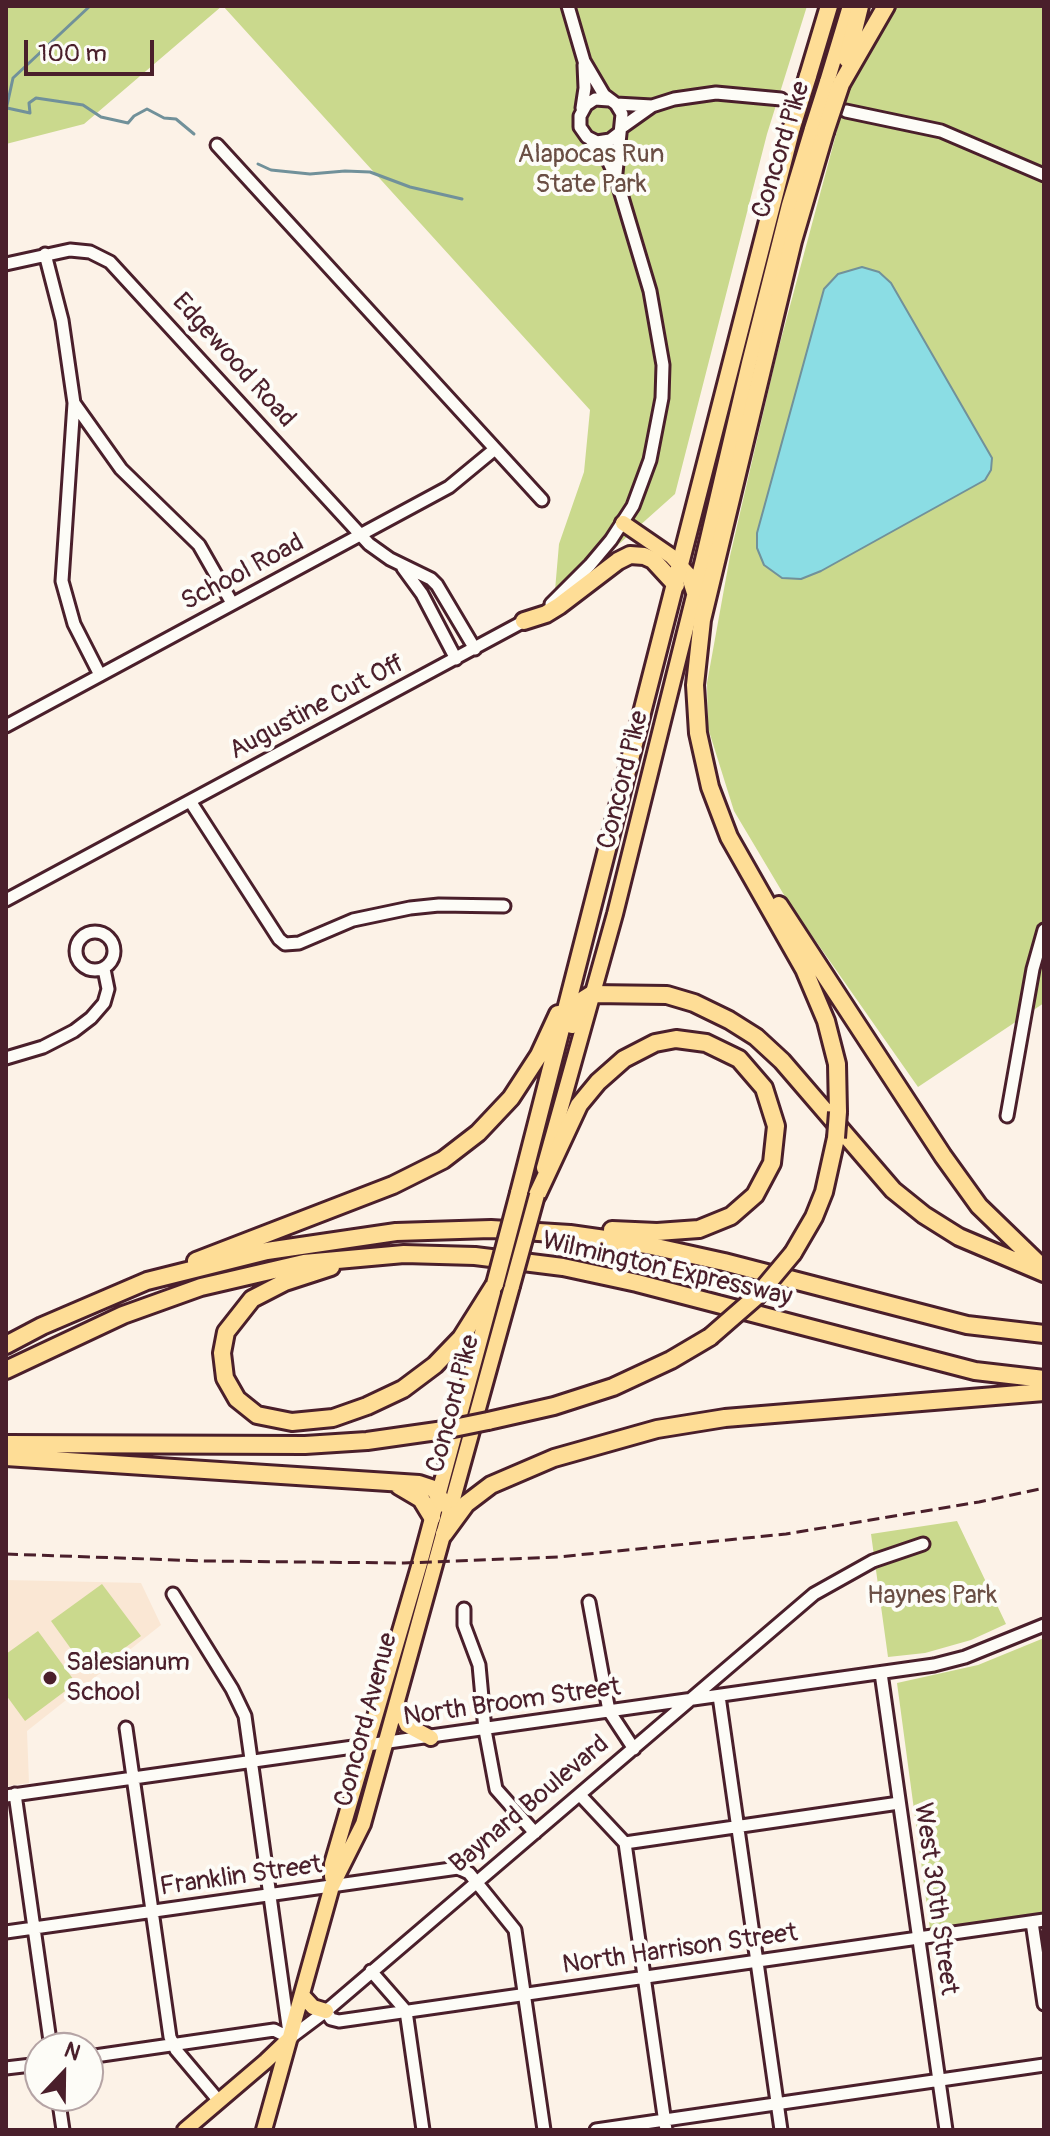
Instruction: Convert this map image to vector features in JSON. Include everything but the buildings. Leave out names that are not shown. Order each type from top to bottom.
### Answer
[{"type":"highway","points":[[6,1444],[305,1445],[367,1441],[444,1430],[554,1406],[613,1387],[671,1360],[710,1337],[757,1296],[793,1253],[814,1217],[824,1192],[836,1138],[837,1064],[826,1021],[804,969],[741,859],[718,809],[705,771],[696,717],[695,671],[698,639],[818,130],[860,6]]},
{"type":"highway","points":[[834,83],[886,6]]},
{"type":"highway","name":"Concord Pike","points":[[504,1285],[519,1193],[548,1090],[792,127],[828,8]]},
{"type":"highway","points":[[524,621],[559,606],[630,555],[653,560],[676,585]]},
{"type":"highway","points":[[718,809],[943,1156],[979,1206],[1044,1271]]},
{"type":"highway","points":[[147,1281],[276,1228],[393,1185],[443,1160],[478,1133],[526,1078],[550,1033],[578,968]]},
{"type":"highway","points":[[548,1090],[580,1005],[587,996],[653,994],[680,998],[743,1028],[782,1061],[893,1190],[924,1215],[959,1237],[1044,1271]]},
{"type":"highway","points":[[428,1231],[539,1224],[619,1231],[679,1231],[711,1226],[747,1204],[768,1174],[776,1138],[775,1117],[769,1098],[750,1069],[717,1047],[676,1039],[644,1048],[616,1065],[579,1105],[537,1195]]},
{"type":"highway","name":"Wilmington Expressway","points":[[6,1345],[42,1326],[147,1281],[300,1244],[396,1232],[491,1229],[647,1245],[967,1325],[1044,1334]]},
{"type":"highway","name":"Wilmington Expressway","points":[[6,1370],[123,1315],[241,1276],[352,1257],[404,1254],[475,1256],[599,1274],[975,1371],[1044,1379]]},
{"type":"highway","points":[[475,1256],[334,1266],[267,1290],[252,1299],[226,1332],[222,1353],[225,1378],[237,1399],[257,1415],[277,1421],[309,1421],[351,1412],[403,1389],[435,1365],[504,1285]]},
{"type":"highway","points":[[444,1534],[466,1504],[491,1485],[554,1458],[657,1429],[725,1418],[1044,1392]]},
{"type":"highway","points":[[6,1457],[419,1484],[434,1489],[441,1499]]},
{"type":"highway","points":[[374,1481],[400,1486],[415,1494],[432,1517]]},
{"type":"main road","name":"Concord Pike","points":[[834,83],[850,6]]},
{"type":"main road","name":"Concord Pike","points":[[420,1563],[432,1517],[441,1499],[465,1396],[537,1195],[626,871],[778,248],[818,130]]},
{"type":"main road","points":[[623,523],[671,556],[688,574],[694,594]]},
{"type":"main road","name":"Concord Pike","points":[[436,1562],[504,1285]]},
{"type":"main road","points":[[385,1744],[380,1738],[381,1725],[441,1499]]},
{"type":"main road","name":"Concord Avenue","points":[[264,2130],[332,1886],[363,1824],[436,1562]]},
{"type":"main road","name":"Concord Avenue","points":[[332,1886],[332,1864],[420,1563]]},
{"type":"main road","points":[[397,1702],[407,1725],[431,1738]]},
{"type":"main road","points":[[302,1995],[313,2007],[326,2011]]},
{"type":"main road","name":"Baynard Boulevard","points":[[185,2130],[290,2038]]},
{"type":"street","points":[[568,6],[584,61],[581,130],[603,150],[616,177]]},
{"type":"street","points":[[584,61],[622,114],[616,177]]},
{"type":"street","points":[[591,140],[607,141],[652,106],[674,99],[716,93],[781,99]]},
{"type":"street","points":[[580,113],[592,101],[652,106]]},
{"type":"street","points":[[846,111],[941,131],[1044,175]]},
{"type":"street","points":[[217,145],[542,500]]},
{"type":"street","name":"Augustine Cut Off","points":[[6,900],[524,621],[554,602],[590,565],[623,523],[644,479],[662,398],[663,365],[650,291],[616,177]]},
{"type":"street","name":"Edgewood Road","points":[[6,264],[70,250],[100,256],[120,271],[378,551],[437,585],[475,649]]},
{"type":"street","points":[[45,254],[62,320],[74,403],[62,581],[74,624],[100,675]]},
{"type":"street","points":[[74,403],[121,469],[199,545],[232,603]]},
{"type":"street","name":"School Road","points":[[6,726],[449,487],[495,449]]},
{"type":"street","name":"Edgewood Road","points":[[400,564],[422,594],[456,659]]},
{"type":"street","points":[[190,801],[285,944],[299,943],[353,920],[410,908],[504,906]]},
{"type":"street","points":[[1007,1116],[1033,966],[1042,947],[1044,930]]},
{"type":"street","points":[[1033,966],[1044,980]]},
{"type":"street","points":[[6,1058],[43,1047],[91,1018],[104,1003],[108,989],[104,969]]},
{"type":"street","name":"Baynard Boulevard","points":[[290,2038],[326,2011],[826,1586],[873,1561],[923,1544]]},
{"type":"street","points":[[173,1594],[240,1704],[247,1725],[290,2038]]},
{"type":"street","points":[[589,1602],[609,1711],[634,1749]]},
{"type":"street","points":[[464,1609],[464,1625],[479,1665],[485,1730],[496,1789],[535,1833]]},
{"type":"street","name":"North Broom Street","points":[[10,1795],[431,1738],[955,1661],[1044,1625]]},
{"type":"street","name":"West 30th Street","points":[[881,1673],[946,2130]]},
{"type":"street","points":[[719,1696],[781,2130]]},
{"type":"street","points":[[126,1728],[172,2045],[219,2101]]},
{"type":"street","points":[[10,1795],[49,2032]]},
{"type":"street","points":[[580,1795],[625,1843],[666,2125]]},
{"type":"street","points":[[625,1843],[899,1803]]},
{"type":"street","name":"Franklin Street","points":[[6,1932],[458,1868],[469,1873],[477,1882]]},
{"type":"street","points":[[477,1882],[513,1925],[544,2130]]},
{"type":"street","points":[[1038,1921],[1044,2004]]},
{"type":"street","name":"North Harrison Street","points":[[326,2011],[331,2019],[339,2021],[1038,1921]]},
{"type":"street","points":[[371,1971],[406,2011],[423,2130]]},
{"type":"street","points":[[104,2055],[274,2030],[290,2038]]},
{"type":"street","points":[[596,2130],[666,2125],[777,2104],[1044,2065]]},
{"type":"shaded area","name":"Salesianum School","points":[[6,1580],[141,1583],[161,1625],[27,1731],[29,1783],[6,1786]]},
{"type":"green space","points":[[6,6],[222,6],[84,124],[6,144]]},
{"type":"green space","name":"Alapocas Run State Park","points":[[223,6],[807,6],[767,134],[675,494],[554,602],[559,544],[584,472],[590,410]]},
{"type":"green space","points":[[895,6],[1044,6],[1044,1003],[918,1087],[787,900],[734,811],[708,728],[707,683],[730,556],[776,358],[849,86],[861,60]]},
{"type":"green space","name":"Haynes Park","points":[[957,1521],[1006,1624],[971,1640],[925,1653],[888,1657],[871,1534]]},
{"type":"green space","points":[[102,1584],[141,1636],[89,1674],[51,1621]]},
{"type":"green space","points":[[38,1631],[76,1683],[25,1721],[6,1695],[6,1654]]},
{"type":"green space","name":"Haynes Park","points":[[1044,1638],[1044,1912],[930,1929],[897,1683],[978,1665]]},
{"type":"water","points":[[862,267],[879,272],[891,283],[992,458],[991,470],[985,480],[821,571],[801,579],[782,578],[764,565],[757,548],[757,533],[824,289],[838,274]]},
{"type":"waterway","points":[[6,110],[13,78],[90,6]]},
{"type":"waterway","points":[[7,108],[30,113],[29,103],[36,98],[83,105],[101,117],[128,123],[147,109],[164,118],[176,119],[194,134]]},
{"type":"waterway","points":[[258,164],[271,170],[310,174],[370,172],[410,187],[462,199]]},
{"type":"tunnel","points":[[781,99],[826,107]]},
{"type":"railway","points":[[6,1554],[204,1561],[404,1563],[558,1557],[786,1534],[1044,1488]]},
{"type":"place","name":"Salesianum School","points":[[50,1678]]}]
